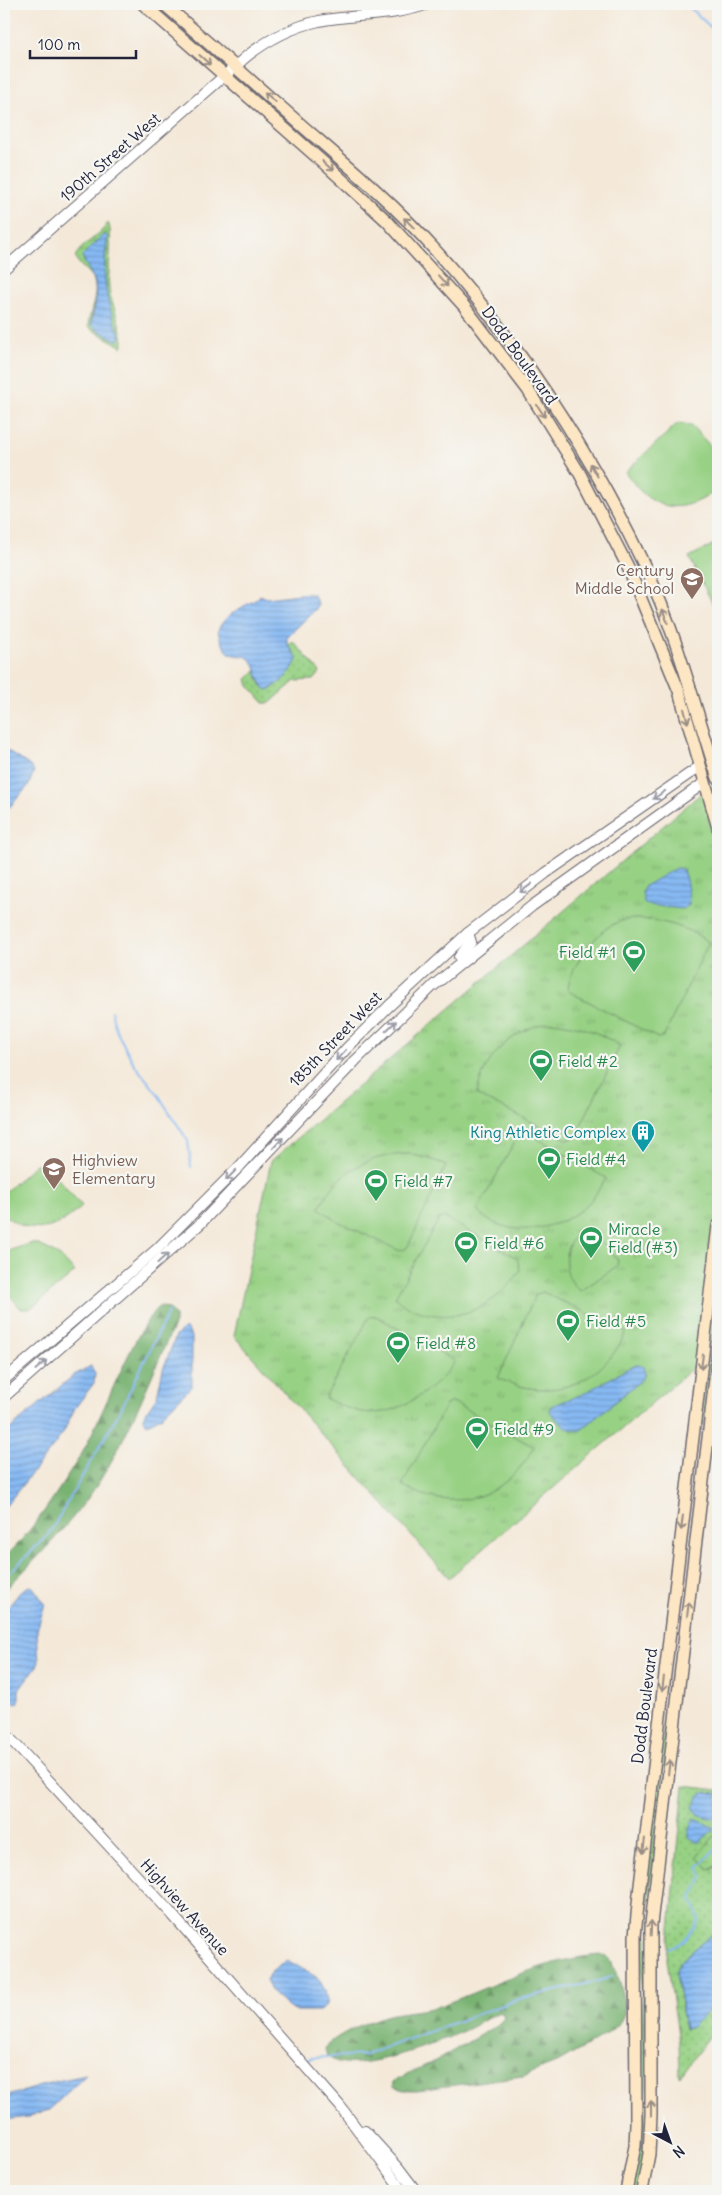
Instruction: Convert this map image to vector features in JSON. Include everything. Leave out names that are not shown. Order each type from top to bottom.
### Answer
[{"type":"main road","name":"Dodd Boulevard","points":[[143,4],[353,188],[397,232],[469,312],[528,390],[580,474],[627,565],[671,669],[718,828]]},
{"type":"main road","name":"Dodd Boulevard","points":[[164,4],[367,182],[434,249],[475,297],[529,369],[577,440],[648,572],[715,756],[718,775]]},
{"type":"main road","name":"185th Street West","points":[[699,767],[715,756]]},
{"type":"main road","name":"185th Street West","points":[[704,782],[718,775]]},
{"type":"main road","name":"Dodd Boulevard","points":[[626,2191],[634,2146],[636,2116],[635,1936],[639,1894],[718,1226]]},
{"type":"main road","name":"Dodd Boulevard","points":[[642,2191],[649,2154],[651,2115],[651,1924],[718,1353]]},
{"type":"street","name":"190th Street West","points":[[4,268],[264,43],[296,28],[328,20],[405,11],[428,4]]},
{"type":"street","name":"185th Street West","points":[[4,1380],[157,1249],[240,1166],[346,1049],[389,1006],[468,933],[546,872],[699,767]]},
{"type":"street","name":"185th Street West","points":[[4,1397],[200,1224],[356,1060],[433,986],[532,906],[704,782]]},
{"type":"street","points":[[433,986],[450,964],[470,946],[471,942],[468,933]]},
{"type":"street","name":"Highview Avenue","points":[[4,1732],[170,1912],[340,2106],[372,2137],[416,2191]]},
{"type":"street","name":"Highview Avenue","points":[[340,2106],[403,2191]]},
{"type":"green space","points":[[108,223],[110,228],[109,288],[122,336],[122,347],[88,326],[95,296],[95,284],[91,276],[75,257],[81,248]],"holes":[[[108,237],[104,268],[105,291],[107,305],[115,328],[115,340],[91,325],[96,291],[94,277],[83,260]]]},
{"type":"green space","points":[[678,423],[691,425],[718,454],[718,489],[692,504],[674,507],[655,502],[646,496],[637,488],[625,472]]},
{"type":"green space","points":[[718,542],[718,614],[689,557]]},
{"type":"green space","points":[[293,641],[320,672],[313,680],[295,681],[270,703],[264,703],[249,686],[247,679],[256,671],[261,685],[267,690],[273,688],[290,672],[295,654],[288,645]]},
{"type":"green space","points":[[711,785],[718,828],[718,1290],[711,1352],[449,1578],[234,1336],[271,1161]]},
{"type":"green space","name":"Field #1","points":[[637,919],[674,925],[692,932],[709,942],[664,1036],[658,1038],[568,991],[572,974],[577,964],[597,937],[616,923]]},
{"type":"green space","name":"Field #2","points":[[552,1022],[570,1025],[604,1036],[620,1046],[575,1137],[568,1140],[477,1095],[480,1081],[486,1068],[502,1046],[525,1030]]},
{"type":"green space","name":"Field #4","points":[[526,1132],[606,1178],[590,1201],[572,1216],[559,1223],[545,1227],[515,1229],[501,1226],[488,1220],[477,1211],[519,1134]]},
{"type":"green space","name":"Field #7","points":[[409,1154],[433,1160],[446,1166],[407,1248],[400,1251],[335,1220],[319,1208],[336,1184],[356,1167],[380,1158]]},
{"type":"green space","points":[[36,1164],[45,1164],[82,1206],[63,1221],[44,1228],[35,1229],[25,1227],[4,1215],[4,1193]]},
{"type":"green space","name":"Field #6","points":[[445,1218],[517,1258],[520,1270],[501,1293],[478,1308],[464,1313],[436,1315],[410,1308],[395,1297],[439,1219]]},
{"type":"green space","name":"Miracle Field (#3)","points":[[589,1228],[618,1260],[617,1266],[581,1291],[569,1276],[566,1256],[568,1247],[573,1239],[580,1232]]},
{"type":"green space","points":[[33,1243],[56,1254],[75,1272],[30,1309],[21,1309],[4,1288],[4,1252]]},
{"type":"green space","name":"Field #5","points":[[543,1292],[626,1332],[616,1350],[603,1365],[589,1376],[573,1384],[537,1389],[517,1385],[498,1378],[536,1294]]},
{"type":"green space","points":[[161,1306],[169,1309],[175,1316],[175,1323],[139,1405],[109,1466],[65,1527],[4,1591],[4,1558],[36,1522],[81,1455],[131,1349],[153,1313]]},
{"type":"green space","name":"Field #8","points":[[376,1316],[455,1361],[444,1375],[427,1391],[397,1408],[375,1413],[352,1409],[325,1398],[369,1317]]},
{"type":"green space","points":[[710,1338],[713,1338],[705,1424],[701,1424]]},
{"type":"green space","name":"Field #9","points":[[453,1402],[534,1447],[522,1465],[509,1479],[493,1490],[477,1497],[459,1500],[440,1499],[421,1494],[402,1485],[447,1404]]},
{"type":"green space","points":[[667,1699],[670,1700],[668,1738],[647,1913],[647,2079],[644,2151],[637,2191],[631,2191],[642,2119],[642,1912]]},
{"type":"green space","points":[[684,1786],[718,1790],[718,1794],[707,1792],[698,1814],[718,1819],[718,1832],[697,1856],[712,1869],[718,1865],[718,1929],[680,1962],[676,1972],[685,2029],[692,2027],[718,2001],[718,2025],[680,2076],[679,2042],[667,1959]]},
{"type":"green space","points":[[718,1832],[718,1865],[709,1869],[697,1856]]},
{"type":"green space","points":[[602,1955],[607,1956],[611,1961],[620,1982],[624,2014],[620,2022],[607,2034],[561,2061],[523,2076],[417,2090],[403,2090],[393,2086],[397,2079],[441,2058],[497,2025],[504,2018],[503,2014],[499,2012],[443,2040],[383,2059],[361,2063],[343,2063],[330,2058],[325,2047],[346,2032],[381,2017],[442,2005],[520,1974],[561,1961]]},
{"type":"water","points":[[104,234],[108,237],[105,262],[106,288],[111,312],[121,336],[118,341],[96,329],[91,324],[96,301],[95,282],[82,256]]},
{"type":"water","points":[[313,594],[318,604],[316,609],[287,637],[287,643],[297,658],[296,662],[281,682],[267,690],[263,687],[250,659],[233,655],[226,650],[218,630],[222,623],[234,612],[260,595],[267,598]]},
{"type":"water","points":[[4,748],[30,766],[34,771],[29,785],[8,809],[4,805]]},
{"type":"water","points":[[676,868],[682,869],[684,873],[689,905],[683,909],[648,905],[644,902],[642,892],[645,886]]},
{"type":"water","points":[[183,1329],[187,1329],[192,1337],[192,1386],[161,1417],[147,1424],[143,1417],[157,1396],[163,1369],[176,1336]]},
{"type":"water","points":[[636,1364],[642,1366],[644,1370],[641,1380],[581,1430],[567,1428],[550,1411],[551,1406],[583,1394]]},
{"type":"water","points":[[91,1366],[95,1374],[94,1383],[75,1408],[63,1433],[4,1508],[4,1434],[74,1375]]},
{"type":"water","points":[[29,1586],[33,1587],[45,1604],[37,1630],[39,1662],[19,1690],[19,1702],[15,1704],[4,1693],[4,1612],[21,1591]]},
{"type":"water","points":[[707,1792],[718,1794],[718,1819],[701,1815],[693,1807],[700,1796]]},
{"type":"water","points":[[694,1819],[713,1827],[713,1830],[698,1843],[689,1837],[689,1831]]},
{"type":"water","points":[[718,1929],[718,2001],[692,2027],[685,2029],[676,1972],[680,1962]]},
{"type":"water","points":[[287,1960],[318,1978],[325,1990],[327,2001],[325,2007],[319,2011],[295,2011],[272,1993],[266,1980],[270,1973]]},
{"type":"water","points":[[86,2075],[49,2110],[28,2117],[4,2120],[4,2097],[57,2081]]},
{"type":"waterway","points":[[686,4],[718,34]]},
{"type":"waterway","points":[[111,1011],[116,1030],[134,1064],[157,1093],[188,1141],[191,1167]]},
{"type":"waterway","points":[[4,1578],[46,1537],[53,1527],[120,1411],[169,1311]]},
{"type":"waterway","points":[[669,1949],[683,1941],[699,1920],[692,1898],[702,1877],[698,1867],[718,1846]]},
{"type":"waterway","points":[[307,2060],[312,2058],[365,2055],[519,1999],[603,1980],[612,1976]]},
{"type":"place","name":"Century Middle School","points":[[692,600]]},
{"type":"place","name":"Field #1","points":[[634,973]]},
{"type":"place","name":"Field #2","points":[[541,1082]]},
{"type":"place","name":"King Athletic Complex","points":[[643,1153]]},
{"type":"place","name":"Field #4","points":[[549,1180]]},
{"type":"place","name":"Highview Elementary","points":[[54,1190]]},
{"type":"place","name":"Field #7","points":[[376,1202]]},
{"type":"place","name":"Miracle Field (#3)","points":[[591,1259]]},
{"type":"place","name":"Field #6","points":[[466,1264]]},
{"type":"place","name":"Field #5","points":[[568,1342]]},
{"type":"place","name":"Field #8","points":[[398,1364]]},
{"type":"place","name":"Field #9","points":[[477,1450]]}]
